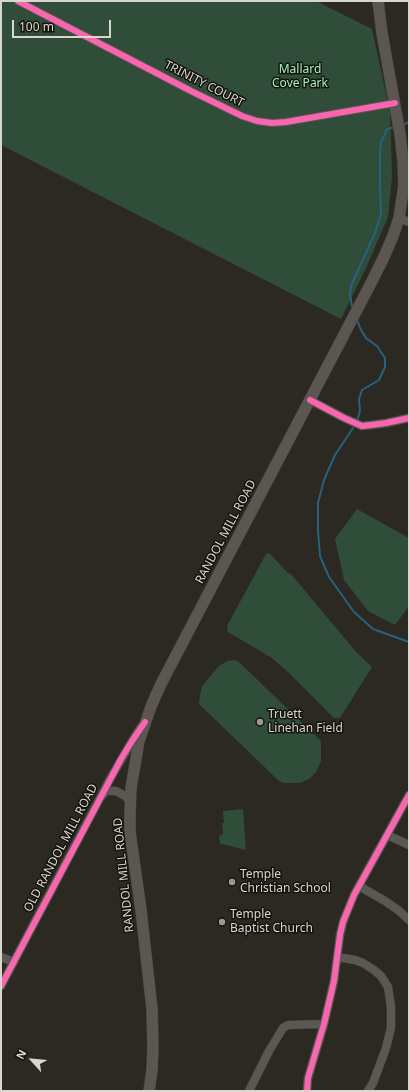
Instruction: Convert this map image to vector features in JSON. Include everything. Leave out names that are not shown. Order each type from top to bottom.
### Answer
[{"type":"main road","name":"RANDOL MILL ROAD","points":[[149,1091],[152,1070],[152,1009],[141,910],[130,832],[130,802],[139,741],[152,704],[162,682],[310,400],[383,259],[393,236],[404,220],[404,185],[400,134],[382,33],[378,1]]},
{"type":"street","name":"TRINITY COURT","points":[[18,1],[197,94],[257,122],[286,122],[395,103]]},
{"type":"street","points":[[310,400],[362,426],[371,426],[409,418]]},
{"type":"street","name":"OLD RANDOL MILL ROAD","points":[[1,986],[101,796],[132,741],[145,722]]},
{"type":"street","points":[[101,796],[106,791],[116,791],[125,796],[130,802]]},
{"type":"street","points":[[307,1091],[308,1078],[324,1024],[334,981],[343,922],[354,895],[409,795]]},
{"type":"street","points":[[388,835],[409,845]]},
{"type":"street","points":[[359,886],[385,901],[409,920]]},
{"type":"street","points":[[1,957],[14,962]]},
{"type":"street","points":[[337,957],[355,960],[374,970],[381,976],[388,987],[391,1007],[390,1028],[386,1048],[368,1091]]},
{"type":"street","points":[[249,1091],[269,1051],[283,1028],[288,1025],[324,1024]]},
{"type":"green space","name":"Mallard Cove Park","points":[[1,1],[316,1],[372,29],[390,112],[392,176],[388,217],[366,268],[341,319],[1,145]]},
{"type":"green space","points":[[357,509],[409,538],[409,606],[395,625],[368,611],[344,580],[335,539]]},
{"type":"green space","points":[[269,553],[288,573],[291,574],[357,653],[372,667],[340,718],[334,718],[272,658],[228,632],[227,626],[266,554]]},
{"type":"green space","name":"Truett Linehan Field","points":[[235,660],[240,663],[320,740],[321,761],[316,772],[309,779],[300,783],[284,783],[279,781],[199,704],[202,687],[207,680],[220,665],[228,661]]},
{"type":"green space","points":[[243,809],[246,850],[220,844],[219,836],[223,834],[222,823],[224,823],[223,811]]},
{"type":"waterway","points":[[403,125],[409,122]]},
{"type":"waterway","points":[[352,306],[350,295],[351,286],[375,233],[381,214],[381,143],[387,129],[395,127]]},
{"type":"waterway","points":[[357,319],[366,338],[377,346],[385,358],[385,367],[379,380],[362,390],[359,399],[360,411],[357,421]]},
{"type":"waterway","points":[[353,428],[335,455],[324,480],[318,503],[320,556],[329,577],[354,612],[373,629],[409,642]]},
{"type":"cycle path","points":[[18,1],[191,91],[242,116],[257,121],[272,123],[286,122],[395,103]]},
{"type":"cycle path","points":[[310,400],[362,426],[409,418]]},
{"type":"cycle path","points":[[1,986],[121,759],[145,722]]},
{"type":"cycle path","points":[[307,1091],[308,1078],[324,1024],[334,981],[343,922],[354,895],[409,795]]},
{"type":"place","name":"Truett Linehan Field","points":[[260,722]]},
{"type":"place","name":"Temple Christian School","points":[[232,882]]},
{"type":"place","name":"Temple Baptist Church","points":[[222,922]]}]
